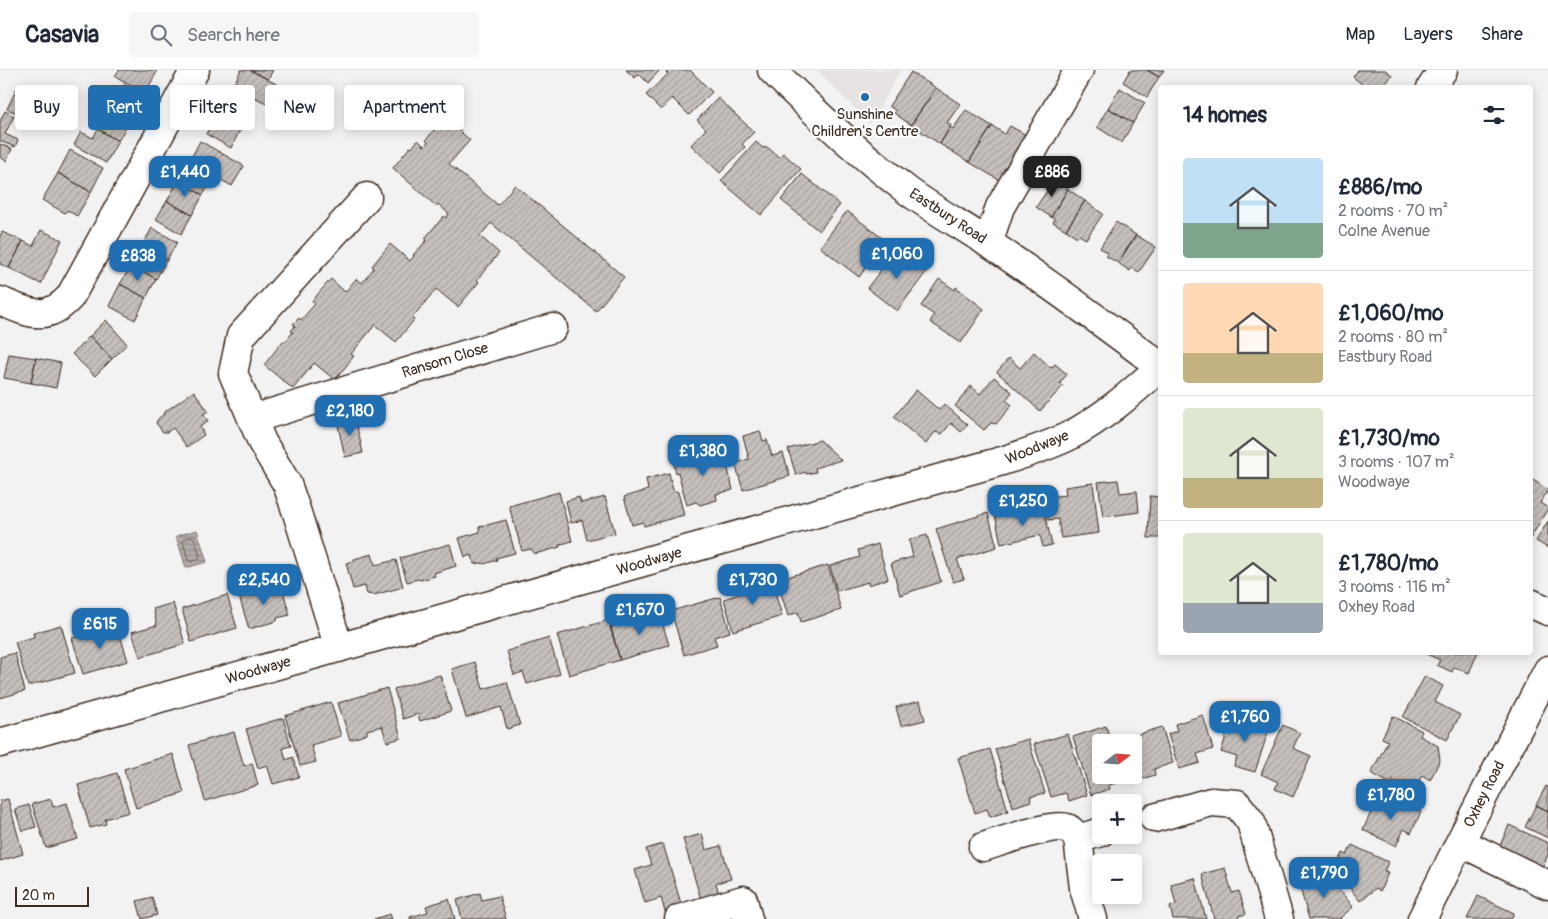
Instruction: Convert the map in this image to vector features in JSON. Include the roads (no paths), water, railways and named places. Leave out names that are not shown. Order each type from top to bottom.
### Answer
[{"type":"street","points":[[0,301],[28,313],[38,314],[54,310],[70,297],[195,70]]},
{"type":"street","name":"Eastbury Road","points":[[772,70],[813,111],[909,192],[1067,297],[1158,365]]},
{"type":"street","points":[[988,243],[1000,207],[1079,70]]},
{"type":"street","points":[[1433,85],[1443,70]]},
{"type":"street","points":[[339,648],[298,513],[287,484],[274,464],[232,372],[241,336],[367,197]]},
{"type":"street","name":"Ransom Close","points":[[252,419],[553,328]]},
{"type":"street","name":"Woodwaye","points":[[0,743],[1002,461],[1041,448],[1068,436],[1098,418],[1134,390],[1158,368]]},
{"type":"street","points":[[1533,604],[1548,611]]},
{"type":"street","name":"Oxhey Road","points":[[1422,919],[1548,670]]},
{"type":"street","points":[[1154,818],[1211,802],[1237,804],[1251,822],[1279,919]]},
{"type":"street","points":[[983,847],[1058,827],[1065,827],[1089,835],[1084,888],[1093,919]]},
{"type":"street","points":[[1460,842],[1548,885]]},
{"type":"street","points":[[679,919],[743,900],[748,919]]},
{"type":"water","points":[[197,530],[207,562],[186,568],[176,536]]},
{"type":"place","name":"Sunshine Children's Centre","points":[[865,97]]}]
